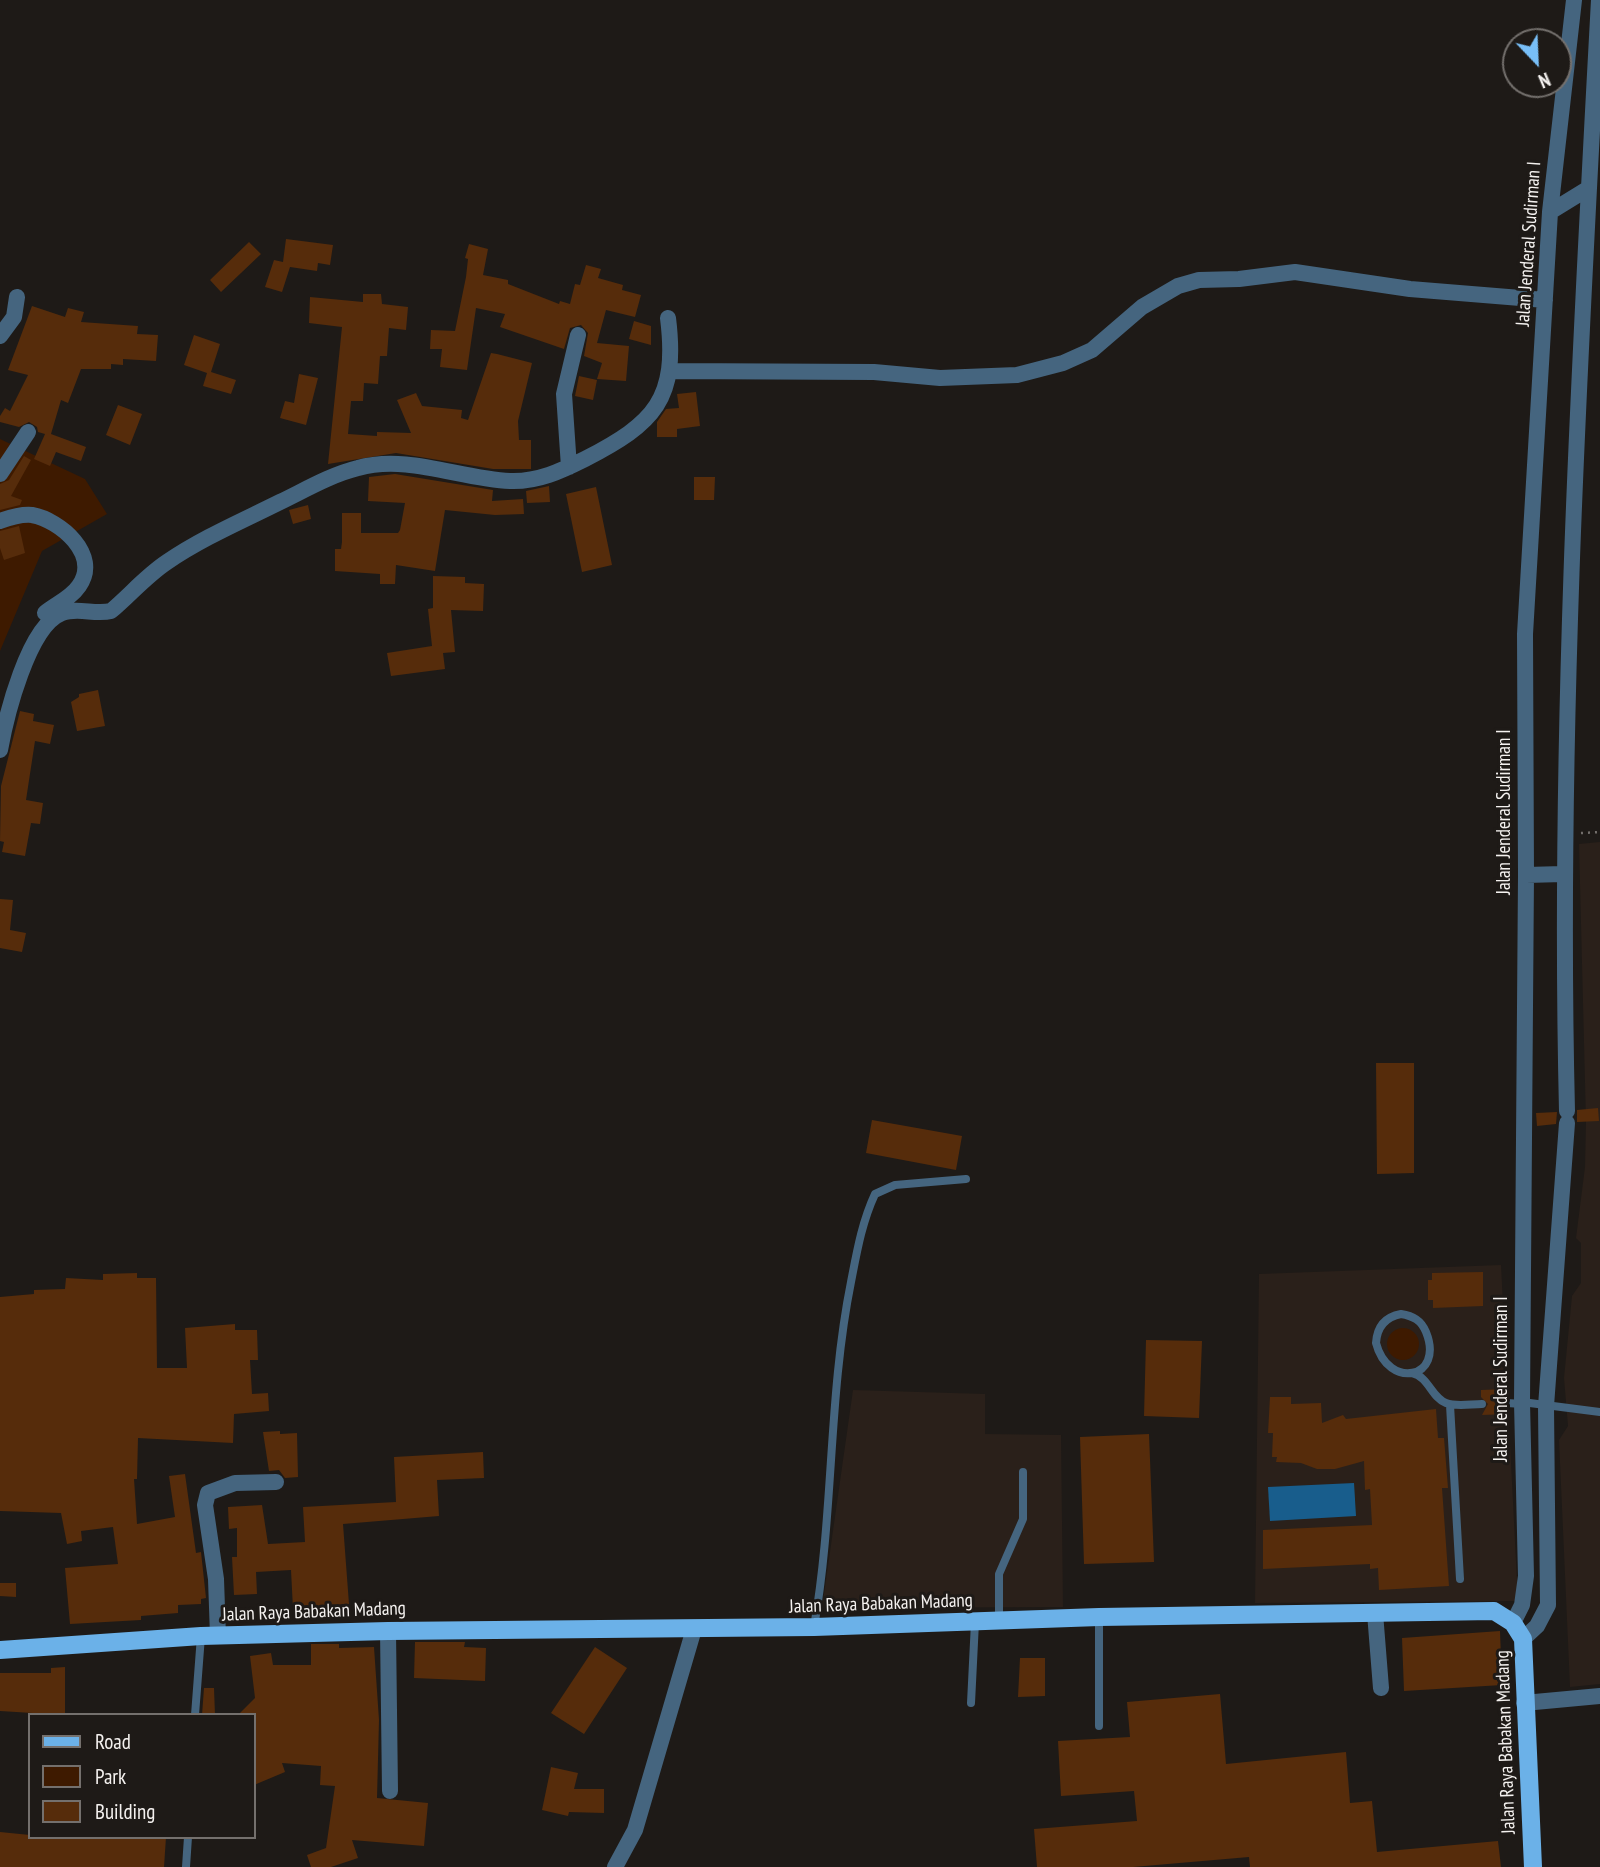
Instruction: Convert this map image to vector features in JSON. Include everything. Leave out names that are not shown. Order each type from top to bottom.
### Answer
[{"type":"main road","name":"Jalan Raya Babakan Madang","points":[[0,1650],[209,1636],[388,1631],[814,1627],[1099,1617],[1494,1611],[1513,1623],[1523,1639],[1533,1867]]},
{"type":"street","name":"Jalan Jenderal Sudirman I","points":[[1513,1623],[1522,1605],[1526,1576],[1517,1403],[1526,875],[1525,634],[1550,212],[1574,0]]},
{"type":"street","points":[[1523,1639],[1537,1626],[1548,1605],[1550,1577],[1546,1406],[1567,1117],[1563,874],[1579,370],[1599,0]]},
{"type":"street","points":[[1550,212],[1589,188]]},
{"type":"street","points":[[670,371],[873,372],[940,378],[1017,374],[1063,363],[1092,350],[1142,307],[1178,286],[1199,280],[1238,279],[1295,271],[1410,289],[1545,300]]},
{"type":"street","points":[[0,336],[14,317],[17,297]]},
{"type":"street","points":[[0,750],[9,708],[32,650],[45,626],[57,615],[73,610],[111,611],[134,587],[186,550],[306,489],[358,468],[399,465],[514,481],[536,480],[569,467],[638,429],[667,386],[673,361],[668,318]]},
{"type":"street","points":[[569,467],[564,394],[578,335]]},
{"type":"street","points":[[0,474],[28,432]]},
{"type":"street","points":[[0,521],[19,515],[40,517],[70,534],[80,552],[82,580],[70,595],[38,619],[32,650]]},
{"type":"street","points":[[1526,875],[1563,874]]},
{"type":"street","points":[[209,1636],[216,1579],[205,1505],[208,1493],[235,1483],[276,1482]]},
{"type":"street","points":[[1375,1613],[1381,1688]]},
{"type":"street","points":[[615,1867],[635,1830],[694,1629]]},
{"type":"street","points":[[388,1631],[390,1791]]},
{"type":"street","points":[[1524,1703],[1600,1696]]},
{"type":"lane","points":[[814,1627],[824,1560],[837,1366],[864,1218],[875,1194],[895,1185],[966,1179]]},
{"type":"lane","points":[[1412,1373],[1420,1370],[1430,1358],[1429,1341],[1418,1320],[1410,1315],[1393,1316],[1380,1326],[1376,1335],[1377,1349],[1388,1366],[1403,1374],[1412,1373],[1422,1377],[1437,1397],[1450,1405],[1482,1404]]},
{"type":"lane","points":[[1517,1403],[1600,1412]]},
{"type":"lane","points":[[1450,1405],[1460,1579]]},
{"type":"lane","points":[[999,1622],[999,1574],[1023,1519],[1023,1472]]},
{"type":"lane","points":[[1099,1617],[1099,1726]]},
{"type":"lane","points":[[971,1703],[975,1622]]},
{"type":"lane","points":[[195,1713],[209,1636]]},
{"type":"lane","points":[[186,1867],[188,1839]]},
{"type":"shaded area","points":[[1600,842],[1600,1684],[1570,1687],[1559,1440],[1568,1426],[1564,1378],[1572,1296],[1581,1283],[1581,1243],[1576,1238],[1585,1167],[1579,844]]},
{"type":"shaded area","points":[[1501,1265],[1518,1601],[1255,1603],[1259,1274]]},
{"type":"shaded area","points":[[853,1390],[985,1394],[985,1434],[1061,1435],[1063,1607],[822,1608]]},
{"type":"green space","points":[[0,439],[85,479],[107,514],[42,551],[0,651]]},
{"type":"green space","points":[[1403,1328],[1415,1332],[1419,1344],[1415,1356],[1403,1360],[1391,1356],[1387,1344],[1391,1332]]},
{"type":"water","points":[[1354,1483],[1356,1516],[1270,1521],[1268,1487]]},
{"type":"building","points":[[286,239],[333,245],[330,265],[318,263],[317,271],[290,267],[282,292],[265,287],[274,260],[283,262]]},
{"type":"building","points":[[249,242],[261,254],[221,292],[210,280]]},
{"type":"building","points":[[469,244],[488,249],[483,275],[508,280],[508,284],[559,304],[560,301],[570,304],[575,284],[580,285],[586,265],[601,269],[598,278],[623,285],[622,290],[641,295],[635,317],[606,310],[597,343],[629,346],[626,381],[597,379],[602,363],[584,356],[588,333],[581,325],[570,328],[564,349],[500,327],[505,314],[476,308],[467,370],[440,367],[442,349],[430,349],[431,330],[455,331],[466,277],[468,259],[465,258]]},
{"type":"building","points":[[363,294],[381,294],[382,304],[408,307],[406,330],[389,328],[387,356],[380,356],[378,384],[364,383],[363,401],[351,401],[348,434],[377,436],[377,432],[411,433],[397,400],[416,393],[422,406],[462,410],[461,418],[468,420],[491,353],[497,354],[532,363],[518,421],[519,440],[531,440],[531,469],[493,469],[396,453],[328,464],[342,327],[309,323],[310,297],[363,302]]},
{"type":"building","points":[[32,306],[65,317],[68,308],[84,312],[81,322],[138,326],[137,334],[158,335],[156,361],[123,359],[123,365],[111,364],[111,369],[81,369],[68,403],[61,400],[51,434],[86,447],[81,461],[56,452],[50,466],[34,459],[45,434],[38,432],[37,427],[29,422],[19,427],[0,422],[0,416],[5,408],[10,411],[28,375],[8,370]]},
{"type":"building","points":[[634,321],[651,326],[651,345],[629,339]]},
{"type":"building","points":[[194,335],[220,344],[211,372],[236,380],[231,394],[203,386],[207,373],[184,365]]},
{"type":"building","points":[[299,374],[318,378],[306,425],[280,418],[285,401],[294,403]]},
{"type":"building","points":[[579,376],[597,380],[593,400],[575,396]]},
{"type":"building","points":[[696,392],[700,426],[677,429],[677,437],[657,437],[657,422],[666,409],[679,408],[677,394]]},
{"type":"building","points":[[118,405],[142,414],[130,445],[106,435]]},
{"type":"building","points":[[24,456],[31,460],[11,496],[22,500],[20,505],[0,510],[0,484],[9,480]]},
{"type":"building","points":[[395,474],[493,490],[492,501],[523,499],[524,514],[495,515],[445,510],[435,571],[396,565],[395,584],[380,584],[380,574],[335,571],[335,549],[341,549],[342,542],[342,513],[361,513],[361,533],[398,533],[400,530],[405,503],[368,501],[369,477]]},
{"type":"building","points":[[694,477],[715,477],[714,500],[694,500]]},
{"type":"building","points":[[549,486],[550,502],[527,503],[526,491]]},
{"type":"building","points":[[596,487],[612,565],[582,572],[566,494]]},
{"type":"building","points":[[308,505],[311,519],[293,524],[289,510]]},
{"type":"building","points":[[19,526],[25,553],[4,560],[0,548],[0,531]]},
{"type":"building","points":[[433,576],[465,577],[465,583],[484,584],[483,611],[451,610],[455,652],[443,653],[445,669],[391,676],[387,653],[432,646],[428,609],[433,608]]},
{"type":"building","points":[[98,690],[105,726],[77,731],[71,702],[79,697],[79,694]]},
{"type":"building","points":[[20,711],[34,714],[33,721],[54,725],[50,744],[35,741],[26,800],[43,803],[40,824],[31,823],[25,856],[2,852],[4,842],[0,841],[1,786]]},
{"type":"building","points":[[0,899],[13,900],[10,930],[26,933],[22,952],[0,948]]},
{"type":"building","points":[[1376,1063],[1414,1063],[1414,1173],[1377,1174]]},
{"type":"building","points":[[1598,1108],[1599,1121],[1577,1122],[1577,1110]]},
{"type":"building","points":[[1557,1112],[1556,1124],[1537,1126],[1536,1113]]},
{"type":"building","points":[[872,1120],[962,1136],[956,1170],[866,1153]]},
{"type":"building","points":[[1483,1272],[1483,1306],[1433,1308],[1433,1300],[1428,1300],[1428,1280],[1432,1280],[1432,1273]]},
{"type":"building","points":[[137,1273],[137,1278],[156,1278],[157,1368],[187,1368],[185,1328],[235,1324],[235,1330],[257,1330],[258,1360],[250,1360],[252,1394],[268,1393],[269,1411],[234,1414],[233,1443],[138,1438],[137,1479],[134,1479],[137,1524],[175,1517],[169,1476],[185,1474],[196,1553],[201,1552],[206,1598],[201,1599],[201,1604],[178,1605],[178,1613],[141,1616],[141,1620],[70,1624],[65,1568],[118,1564],[113,1527],[81,1531],[82,1541],[67,1544],[61,1513],[0,1511],[0,1297],[34,1294],[34,1290],[65,1289],[66,1278],[103,1280],[103,1274]]},
{"type":"building","points":[[1146,1340],[1202,1341],[1199,1418],[1144,1416]]},
{"type":"building","points":[[1507,1389],[1507,1396],[1501,1403],[1508,1414],[1482,1415],[1488,1404],[1481,1397],[1481,1390]]},
{"type":"building","points":[[1270,1397],[1291,1397],[1291,1404],[1321,1403],[1322,1423],[1343,1415],[1346,1419],[1436,1409],[1438,1438],[1444,1438],[1448,1488],[1442,1488],[1449,1586],[1379,1590],[1378,1568],[1370,1569],[1370,1564],[1263,1569],[1263,1530],[1372,1525],[1370,1489],[1365,1490],[1364,1461],[1335,1469],[1317,1469],[1301,1463],[1276,1462],[1277,1457],[1272,1457],[1273,1433],[1268,1433]]},
{"type":"building","points":[[280,1431],[280,1434],[297,1433],[298,1477],[285,1478],[279,1470],[269,1471],[263,1432]]},
{"type":"building","points":[[1149,1434],[1154,1562],[1084,1564],[1080,1437]]},
{"type":"building","points":[[483,1452],[484,1478],[437,1480],[439,1516],[343,1524],[349,1604],[293,1609],[291,1570],[256,1572],[257,1594],[234,1595],[232,1557],[237,1557],[237,1528],[229,1529],[228,1507],[262,1505],[268,1544],[305,1542],[303,1507],[396,1502],[394,1457]]},
{"type":"building","points":[[0,1583],[16,1583],[16,1597],[0,1596]]},
{"type":"building","points":[[1500,1631],[1502,1685],[1404,1691],[1402,1638]]},
{"type":"building","points":[[415,1642],[465,1642],[464,1647],[486,1648],[485,1681],[414,1678]]},
{"type":"building","points":[[311,1644],[339,1644],[339,1648],[374,1647],[379,1720],[377,1798],[428,1803],[424,1846],[352,1840],[358,1858],[331,1867],[311,1867],[307,1855],[326,1848],[335,1786],[320,1785],[321,1766],[282,1763],[285,1772],[256,1784],[256,1713],[240,1713],[255,1698],[250,1656],[271,1653],[273,1665],[311,1665]]},
{"type":"building","points":[[595,1647],[627,1668],[584,1734],[551,1713]]},
{"type":"building","points":[[1020,1658],[1045,1658],[1045,1696],[1018,1697]]},
{"type":"building","points":[[65,1667],[65,1713],[0,1711],[0,1673],[51,1673],[51,1668]]},
{"type":"building","points":[[204,1688],[214,1688],[215,1713],[202,1713]]},
{"type":"building","points":[[1220,1694],[1226,1764],[1346,1752],[1350,1803],[1372,1801],[1377,1852],[1498,1841],[1501,1867],[1250,1867],[1249,1857],[1133,1867],[1037,1867],[1034,1829],[1137,1821],[1134,1791],[1061,1796],[1058,1741],[1130,1737],[1127,1702]]},
{"type":"building","points":[[551,1767],[578,1773],[574,1789],[604,1789],[604,1813],[569,1812],[568,1816],[542,1810]]},
{"type":"building","points":[[0,1832],[28,1835],[28,1839],[166,1839],[164,1867],[0,1867]]}]
